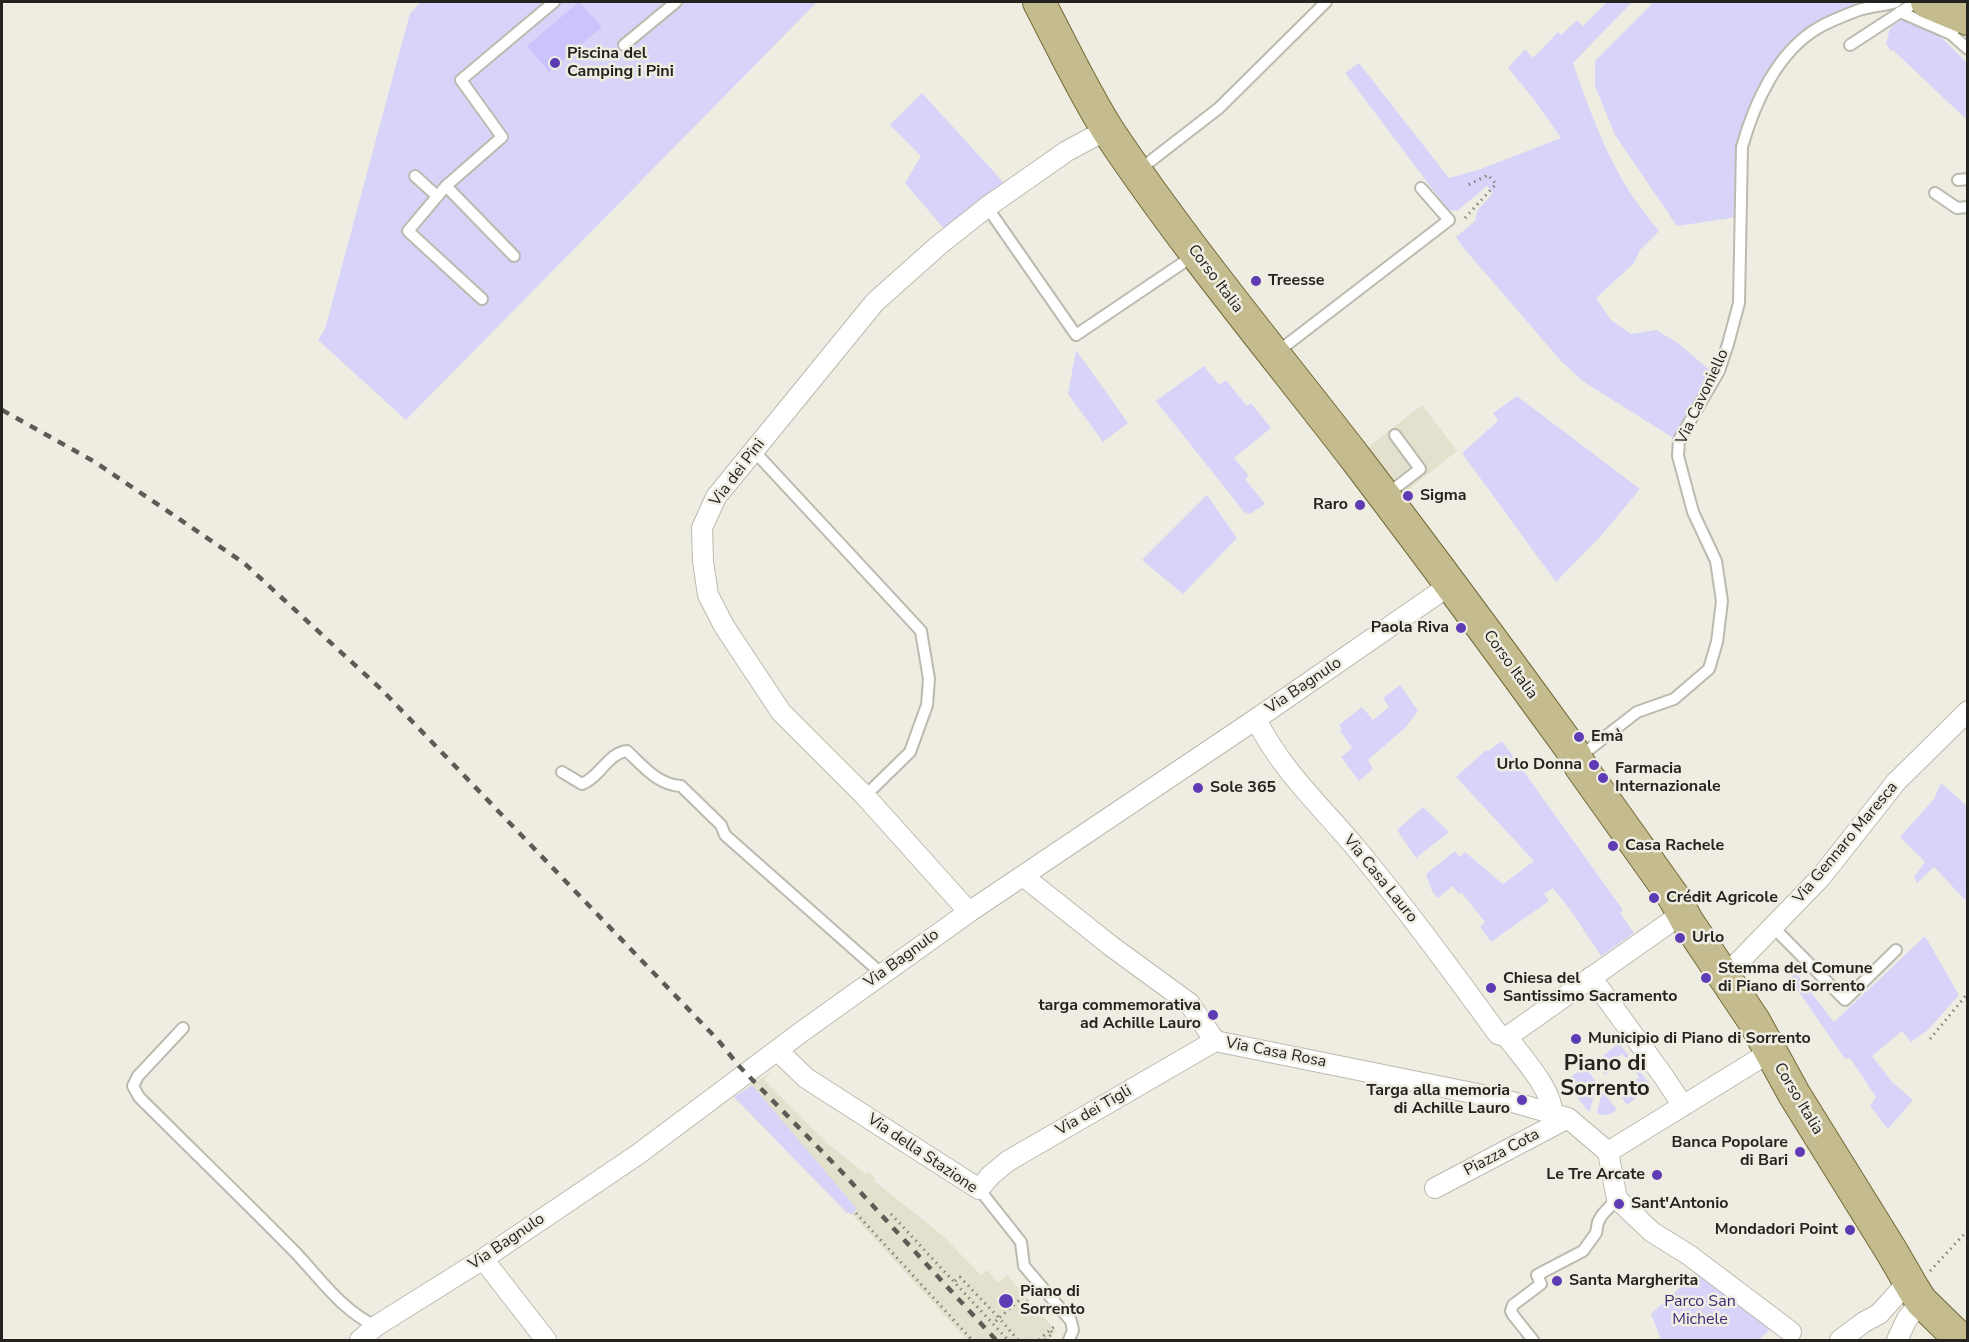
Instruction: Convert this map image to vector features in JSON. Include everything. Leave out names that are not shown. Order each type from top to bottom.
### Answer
[{"type":"main road","name":"Corso Italia","points":[[1039,2],[1108,129],[1137,172],[1201,261],[1473,613],[1577,759],[1675,899],[1755,1021],[1770,1052],[1914,1291],[1961,1341]]},
{"type":"main road","points":[[1914,4],[1960,23]]},
{"type":"street","name":"Via dei Pini","points":[[969,912],[865,796],[781,712],[724,626],[708,595],[703,561],[702,528],[716,497],[875,302],[939,245],[987,207],[1067,151],[1108,129]]},
{"type":"street","name":"Via Bagnulo","points":[[360,1341],[376,1326],[483,1259],[637,1155],[777,1050],[969,912],[1450,585]]},
{"type":"street","name":"Via Gennaro Maresca","points":[[1725,976],[1821,877],[1896,782],[1968,711]]},
{"type":"street","name":"Via Casa Lauro","points":[[1256,719],[1287,768],[1316,805],[1361,854],[1498,1034],[1507,1037]]},
{"type":"street","name":"Via Casa Rosa","points":[[1023,876],[1189,1003],[1215,1041],[1491,1096],[1560,1115]]},
{"type":"street","points":[[1507,1037],[1683,913]]},
{"type":"street","points":[[1591,977],[1683,1106]]},
{"type":"street","name":"Piazza Cota","points":[[1435,1188],[1560,1115],[1552,1106],[1545,1088],[1507,1037]]},
{"type":"street","name":"Via dei Tigli","points":[[979,1189],[990,1175],[1008,1161],[1215,1041]]},
{"type":"street","name":"Via della Stazione","points":[[777,1050],[806,1078],[979,1189]]},
{"type":"street","points":[[1608,1152],[1770,1052]]},
{"type":"street","points":[[1560,1115],[1608,1152],[1617,1199],[1652,1232],[1689,1255],[1791,1332]]},
{"type":"street","points":[[483,1259],[546,1341]]},
{"type":"street","points":[[1840,1341],[1864,1322],[1914,1291]]},
{"type":"street","points":[[1898,1338],[1907,1319],[1914,1291]]},
{"type":"street","points":[[1879,1314],[1896,1324],[1898,1338]]},
{"type":"lane","points":[[482,299],[408,231],[446,186],[502,137],[461,80],[554,2]]},
{"type":"lane","points":[[624,45],[676,2]]},
{"type":"lane","points":[[1137,172],[1219,108],[1326,2]]},
{"type":"lane","points":[[1850,45],[1914,4]]},
{"type":"lane","name":"Via Cavoniello","points":[[1577,759],[1636,712],[1674,699],[1709,669],[1717,642],[1722,601],[1716,561],[1693,513],[1678,456],[1679,440],[1719,371],[1739,303],[1742,147],[1748,126],[1769,80],[1782,61],[1816,29],[1859,10],[1914,4]]},
{"type":"lane","points":[[1960,23],[1968,49]]},
{"type":"lane","points":[[415,176],[437,196]]},
{"type":"lane","points":[[446,186],[514,256]]},
{"type":"lane","points":[[1274,355],[1449,220],[1421,188]]},
{"type":"lane","points":[[1935,193],[1957,208],[1968,207]]},
{"type":"lane","points":[[987,207],[1076,335],[1201,261]]},
{"type":"lane","points":[[1384,497],[1420,469],[1395,435]]},
{"type":"lane","points":[[754,451],[921,631],[929,679],[927,705],[910,752],[865,796]]},
{"type":"lane","points":[[562,772],[582,784],[590,781],[618,752],[627,751],[661,781],[669,785],[681,786],[721,825],[725,835],[882,974]]},
{"type":"lane","points":[[1773,927],[1845,1000],[1896,950]]},
{"type":"lane","points":[[183,1028],[138,1077],[133,1086],[139,1097],[295,1252],[344,1305],[363,1320],[376,1326]]},
{"type":"lane","name":"Via della Stazione","points":[[979,1189],[1021,1242],[1024,1266],[1071,1321],[1073,1330],[1069,1341]]},
{"type":"lane","points":[[1533,1341],[1513,1316],[1511,1311],[1514,1305],[1541,1284],[1537,1275],[1583,1251],[1596,1233],[1602,1215],[1617,1199]]},
{"type":"path","points":[[1465,218],[1496,184],[1488,175],[1468,185]]},
{"type":"path","points":[[1930,1039],[1968,993]]},
{"type":"path","points":[[856,1213],[972,1341]]},
{"type":"path","points":[[891,1214],[1008,1341]]},
{"type":"path","points":[[1914,1291],[1968,1230]]},
{"type":"path","points":[[955,1281],[960,1277],[1018,1341]]},
{"type":"path","points":[[993,1324],[1023,1297],[1033,1308],[1037,1305]]},
{"type":"path","points":[[1039,1341],[1055,1326]]},
{"type":"path","points":[[1045,1341],[1053,1333],[1050,1330]]},
{"type":"shaded area","points":[[579,2],[602,27],[549,72],[527,46]]},
{"type":"shaded area","points":[[1422,405],[1457,451],[1399,497],[1363,451]]},
{"type":"shaded area","points":[[772,1071],[764,1080],[828,1144],[866,1174],[868,1172],[875,1178],[874,1181],[942,1235],[981,1275],[987,1270],[998,1282],[1007,1275],[1057,1332],[1047,1340],[967,1340],[852,1214],[847,1213],[734,1097]]},
{"type":"green space","points":[[421,2],[817,2],[406,420],[318,340],[325,329],[410,13]]},
{"type":"green space","points":[[1607,2],[1632,2],[1573,63],[1613,163],[1631,194],[1659,231],[1640,250],[1634,263],[1596,298],[1611,320],[1631,334],[1656,330],[1678,343],[1713,373],[1675,439],[1584,382],[1561,361],[1456,237],[1475,221],[1477,211],[1493,193],[1487,186],[1457,211],[1448,210],[1345,73],[1359,63],[1449,178],[1478,170],[1561,138],[1508,68],[1525,49],[1533,58],[1558,32],[1561,35],[1577,20],[1583,26]]},
{"type":"green space","points":[[1654,2],[1879,2],[1796,41],[1745,125],[1738,217],[1677,226],[1615,135],[1595,86],[1595,61]]},
{"type":"green space","points":[[1902,19],[1937,33],[1967,63],[1967,120],[1886,44],[1890,28]]},
{"type":"green space","points":[[922,93],[1005,184],[945,230],[905,183],[921,156],[890,125]]},
{"type":"green space","points":[[1076,350],[1128,423],[1103,442],[1068,394]]},
{"type":"green space","points":[[1204,366],[1219,385],[1226,380],[1247,406],[1251,403],[1271,428],[1234,458],[1249,476],[1245,479],[1265,504],[1250,514],[1244,512],[1156,401]]},
{"type":"green space","points":[[1517,396],[1640,489],[1601,536],[1556,582],[1462,453],[1498,421],[1493,413]]},
{"type":"green space","points":[[1207,495],[1237,538],[1183,594],[1142,560]]},
{"type":"green space","points":[[1400,685],[1418,711],[1406,727],[1368,760],[1373,769],[1359,781],[1341,757],[1352,748],[1340,731],[1342,730],[1339,725],[1362,707],[1373,720],[1389,707],[1383,698]]},
{"type":"green space","points":[[1502,741],[1623,910],[1620,913],[1634,933],[1601,956],[1553,888],[1544,894],[1549,901],[1491,942],[1480,927],[1485,922],[1461,892],[1459,894],[1453,886],[1438,898],[1432,891],[1426,874],[1455,851],[1459,857],[1465,852],[1503,884],[1534,861],[1456,777],[1486,750],[1488,751]]},
{"type":"green space","points":[[1941,783],[1967,806],[1967,902],[1934,867],[1917,883],[1914,877],[1925,862],[1900,837],[1934,799]]},
{"type":"green space","points":[[1423,807],[1449,832],[1416,858],[1397,830]]},
{"type":"green space","points":[[1925,936],[1959,995],[1928,1030],[1911,1042],[1902,1031],[1872,1056],[1892,1082],[1913,1100],[1888,1129],[1870,1106],[1876,1097],[1850,1058],[1845,1059],[1790,979],[1795,972],[1834,1022]]},
{"type":"green space","points":[[1619,1043],[1629,1056],[1626,1058],[1622,1054],[1604,1068],[1608,1073],[1605,1075],[1595,1062]]},
{"type":"green space","points":[[1585,1067],[1597,1083],[1590,1111],[1568,1085],[1567,1079]]},
{"type":"green space","points":[[1639,1070],[1651,1086],[1627,1105],[1614,1088],[1617,1086],[1621,1091],[1639,1077],[1636,1072]]},
{"type":"green space","points":[[752,1085],[857,1209],[852,1214],[847,1213],[734,1097]]},
{"type":"green space","points":[[1602,1091],[1617,1110],[1607,1115],[1597,1113]]},
{"type":"green space","name":"Parco San Michele","points":[[1697,1272],[1773,1327],[1758,1340],[1661,1340],[1651,1314]]},
{"type":"railway","points":[[2,410],[95,462],[244,563],[381,689],[718,1040],[739,1066],[841,1171],[996,1340]]},
{"type":"place","name":"Piscina del Camping i Pini","points":[[555,63]]},
{"type":"place","name":"Treesse","points":[[1256,281]]},
{"type":"place","name":"Sigma","points":[[1408,496]]},
{"type":"place","name":"Raro","points":[[1360,505]]},
{"type":"place","name":"Paola Riva","points":[[1461,628]]},
{"type":"place","name":"Emà","points":[[1579,737]]},
{"type":"place","name":"Urlo Donna","points":[[1594,765]]},
{"type":"place","name":"Farmacia Internazionale","points":[[1603,778]]},
{"type":"place","name":"Sole 365","points":[[1198,788]]},
{"type":"place","name":"Casa Rachele","points":[[1613,846]]},
{"type":"place","name":"Crédit Agricole","points":[[1654,898]]},
{"type":"place","name":"Urlo","points":[[1680,938]]},
{"type":"place","name":"Stemma del Comune di Piano di Sorrento","points":[[1706,978]]},
{"type":"place","name":"Chiesa del Santissimo Sacramento","points":[[1491,988]]},
{"type":"place","name":"targa commemorativa ad Achille Lauro","points":[[1213,1015]]},
{"type":"place","name":"Municipio di Piano di Sorrento","points":[[1576,1039]]},
{"type":"place","name":"Targa alla memoria di Achille Lauro","points":[[1522,1100]]},
{"type":"place","name":"Banca Popolare di Bari","points":[[1800,1152]]},
{"type":"place","name":"Le Tre Arcate","points":[[1657,1175]]},
{"type":"place","name":"Sant'Antonio","points":[[1619,1204]]},
{"type":"place","name":"Mondadori Point","points":[[1850,1230]]},
{"type":"place","name":"Santa Margherita","points":[[1557,1281]]},
{"type":"place","name":"Piano di Sorrento","points":[[1006,1301]]},
{"type":"district","name":"Piano di Sorrento","points":[[1605,1078]]}]
